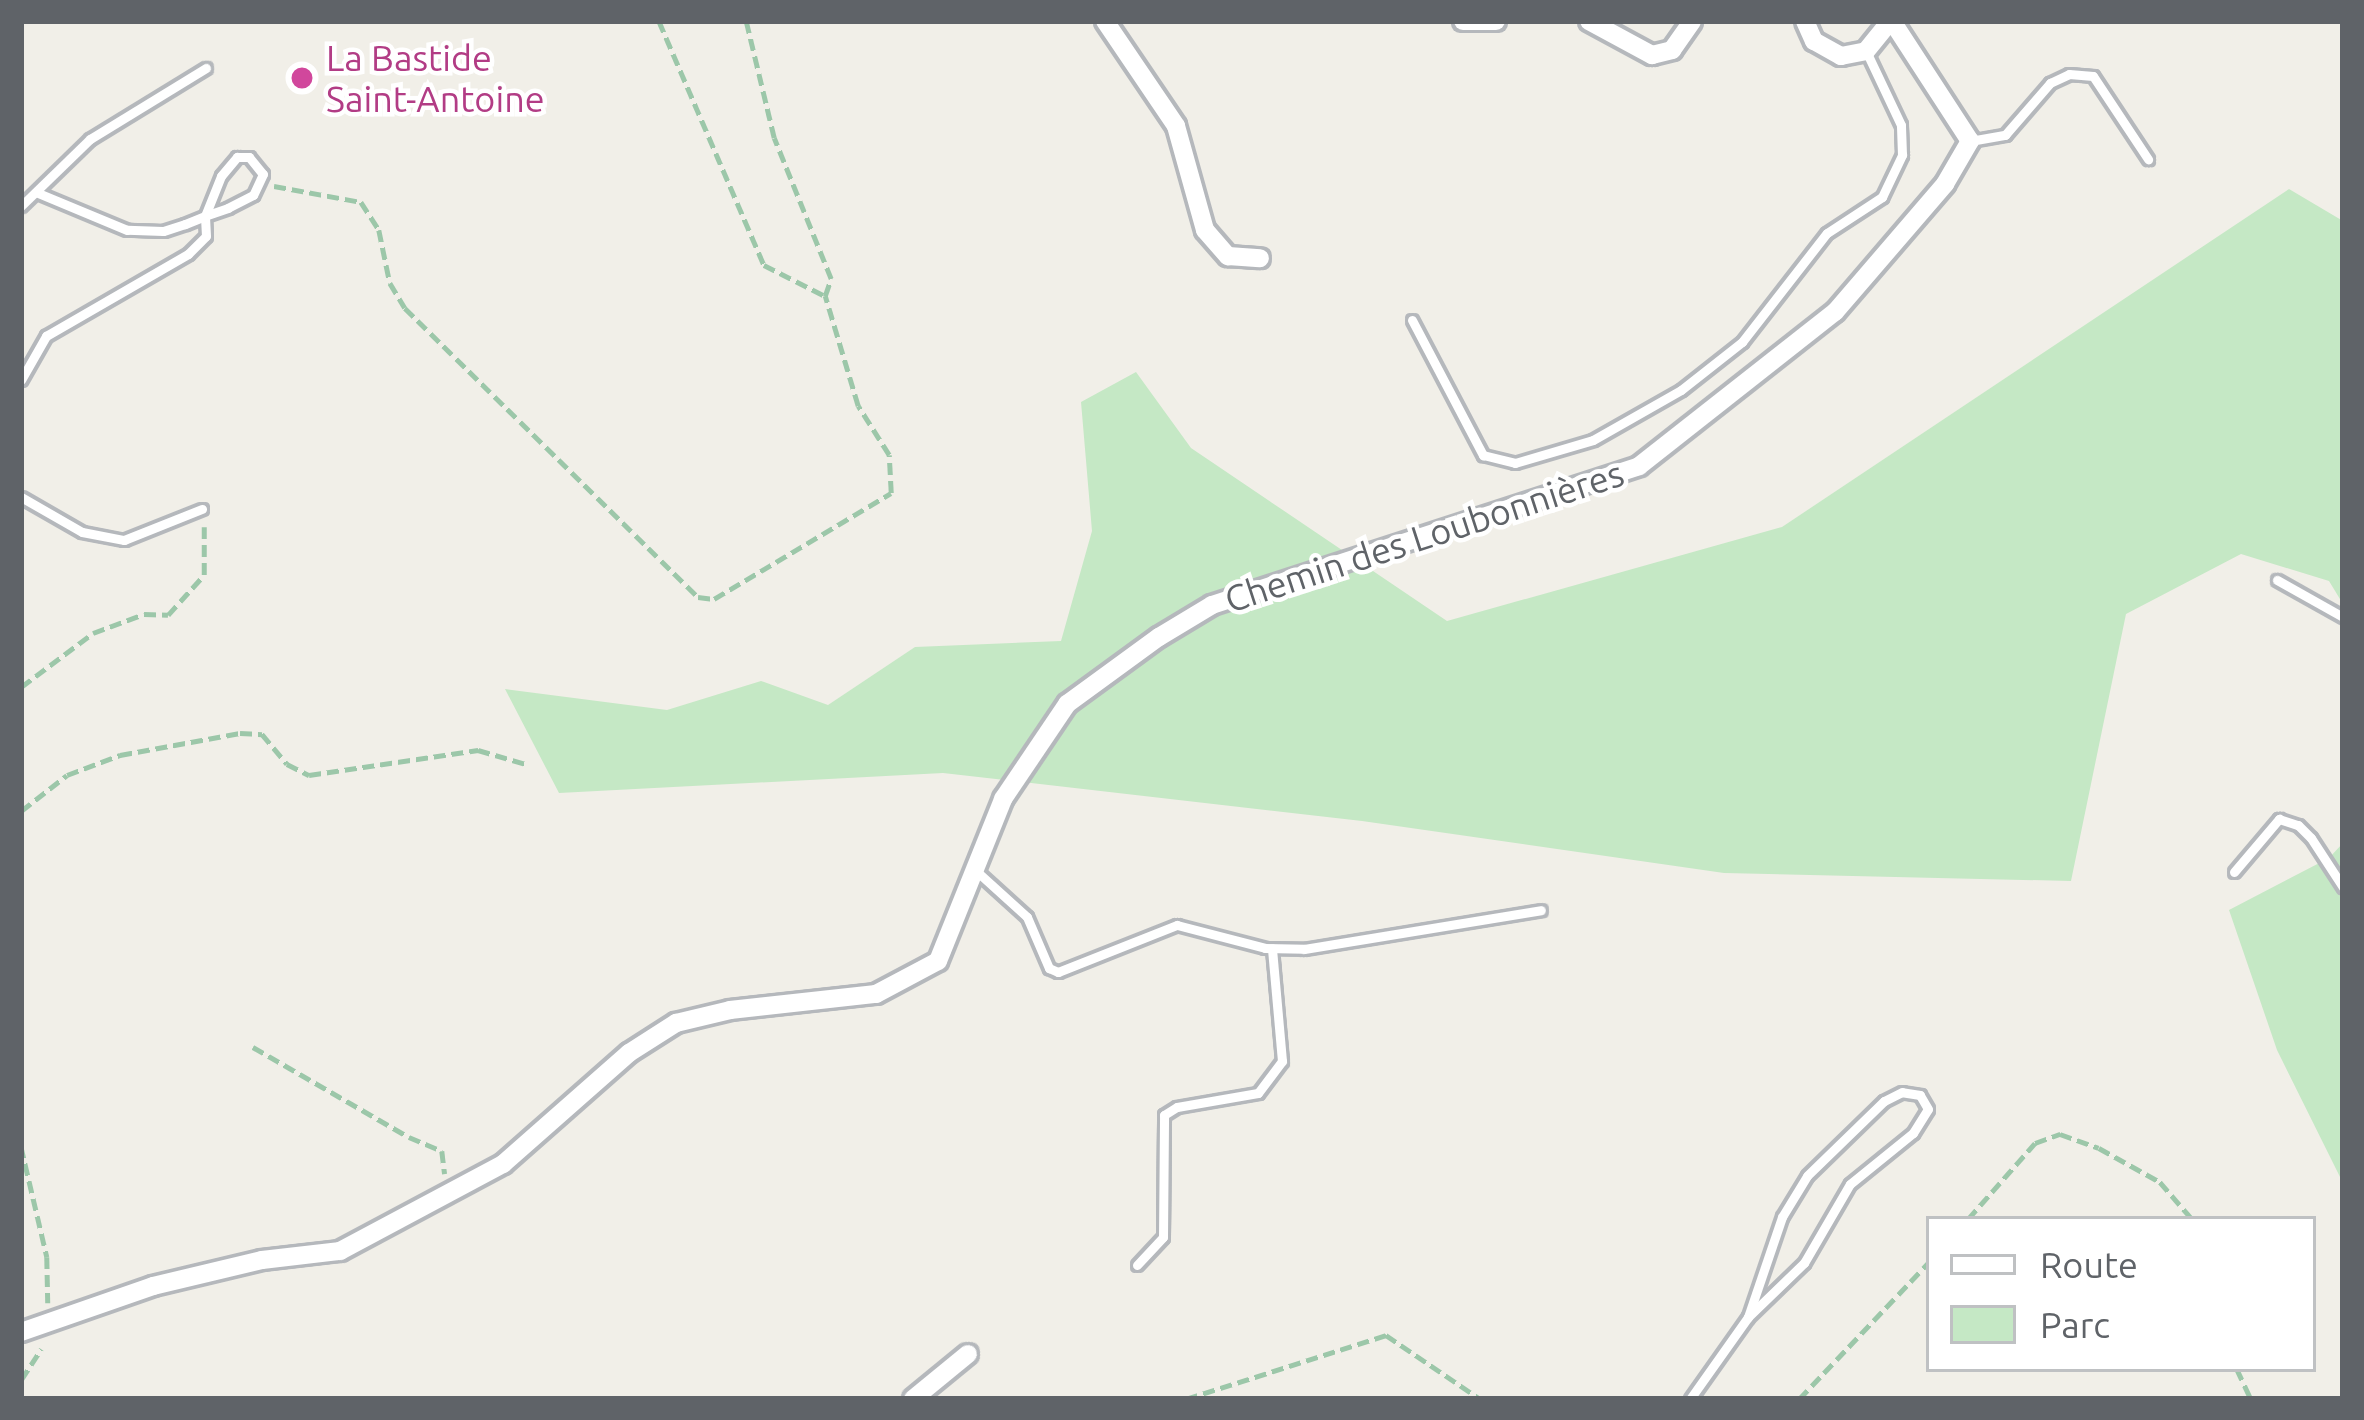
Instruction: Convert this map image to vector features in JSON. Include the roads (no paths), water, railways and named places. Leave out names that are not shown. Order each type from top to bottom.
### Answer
[{"type":"street","points":[[1106,21],[1176,126],[1205,230],[1228,256],[1259,258]]},
{"type":"street","points":[[1463,21],[1496,21]]},
{"type":"street","points":[[1589,21],[1652,55],[1672,50],[1692,21]]},
{"type":"street","points":[[1805,21],[1814,40],[1841,56],[1866,50],[1892,21],[1970,140]]},
{"type":"street","name":"Chemin des Loubonnières","points":[[21,1333],[153,1286],[262,1260],[340,1251],[503,1164],[629,1053],[676,1023],[730,1010],[876,994],[938,962],[1003,799],[1067,704],[1212,605],[1639,466],[1835,312],[1945,184],[1970,140]]},
{"type":"street","points":[[913,1399],[968,1354]]},
{"type":"lane","points":[[1412,320],[1484,454],[1515,464],[1593,440],[1681,390],[1742,342],[1827,233],[1882,197],[1902,155],[1901,125],[1866,50]]},
{"type":"lane","points":[[21,206],[90,139],[206,68]]},
{"type":"lane","points":[[1970,140],[2005,135],[2050,83],[2069,74],[2092,76],[2148,159]]},
{"type":"lane","points":[[21,380],[46,336],[188,254],[206,236],[206,216],[220,176],[237,157],[249,157],[263,174],[253,196],[206,216],[163,231],[128,230],[38,193]]},
{"type":"lane","points":[[21,497],[82,532],[124,540],[202,509]]},
{"type":"lane","points":[[2277,580],[2343,617]]},
{"type":"lane","points":[[2234,872],[2279,819],[2298,825],[2311,838],[2343,887]]},
{"type":"lane","points":[[973,868],[1027,917],[1048,968],[1058,972],[1178,925],[1272,948],[1304,949],[1541,910]]},
{"type":"lane","points":[[1137,1264],[1163,1237],[1164,1114],[1177,1107],[1258,1093],[1282,1061],[1272,948]]},
{"type":"lane","points":[[1690,1399],[1748,1317],[1804,1263],[1850,1184],[1913,1133],[1928,1109],[1920,1095],[1902,1092],[1884,1101],[1807,1176],[1782,1217],[1748,1317]]},
{"type":"place","name":"La Bastide Saint-Antoine","points":[[302,78]]}]
